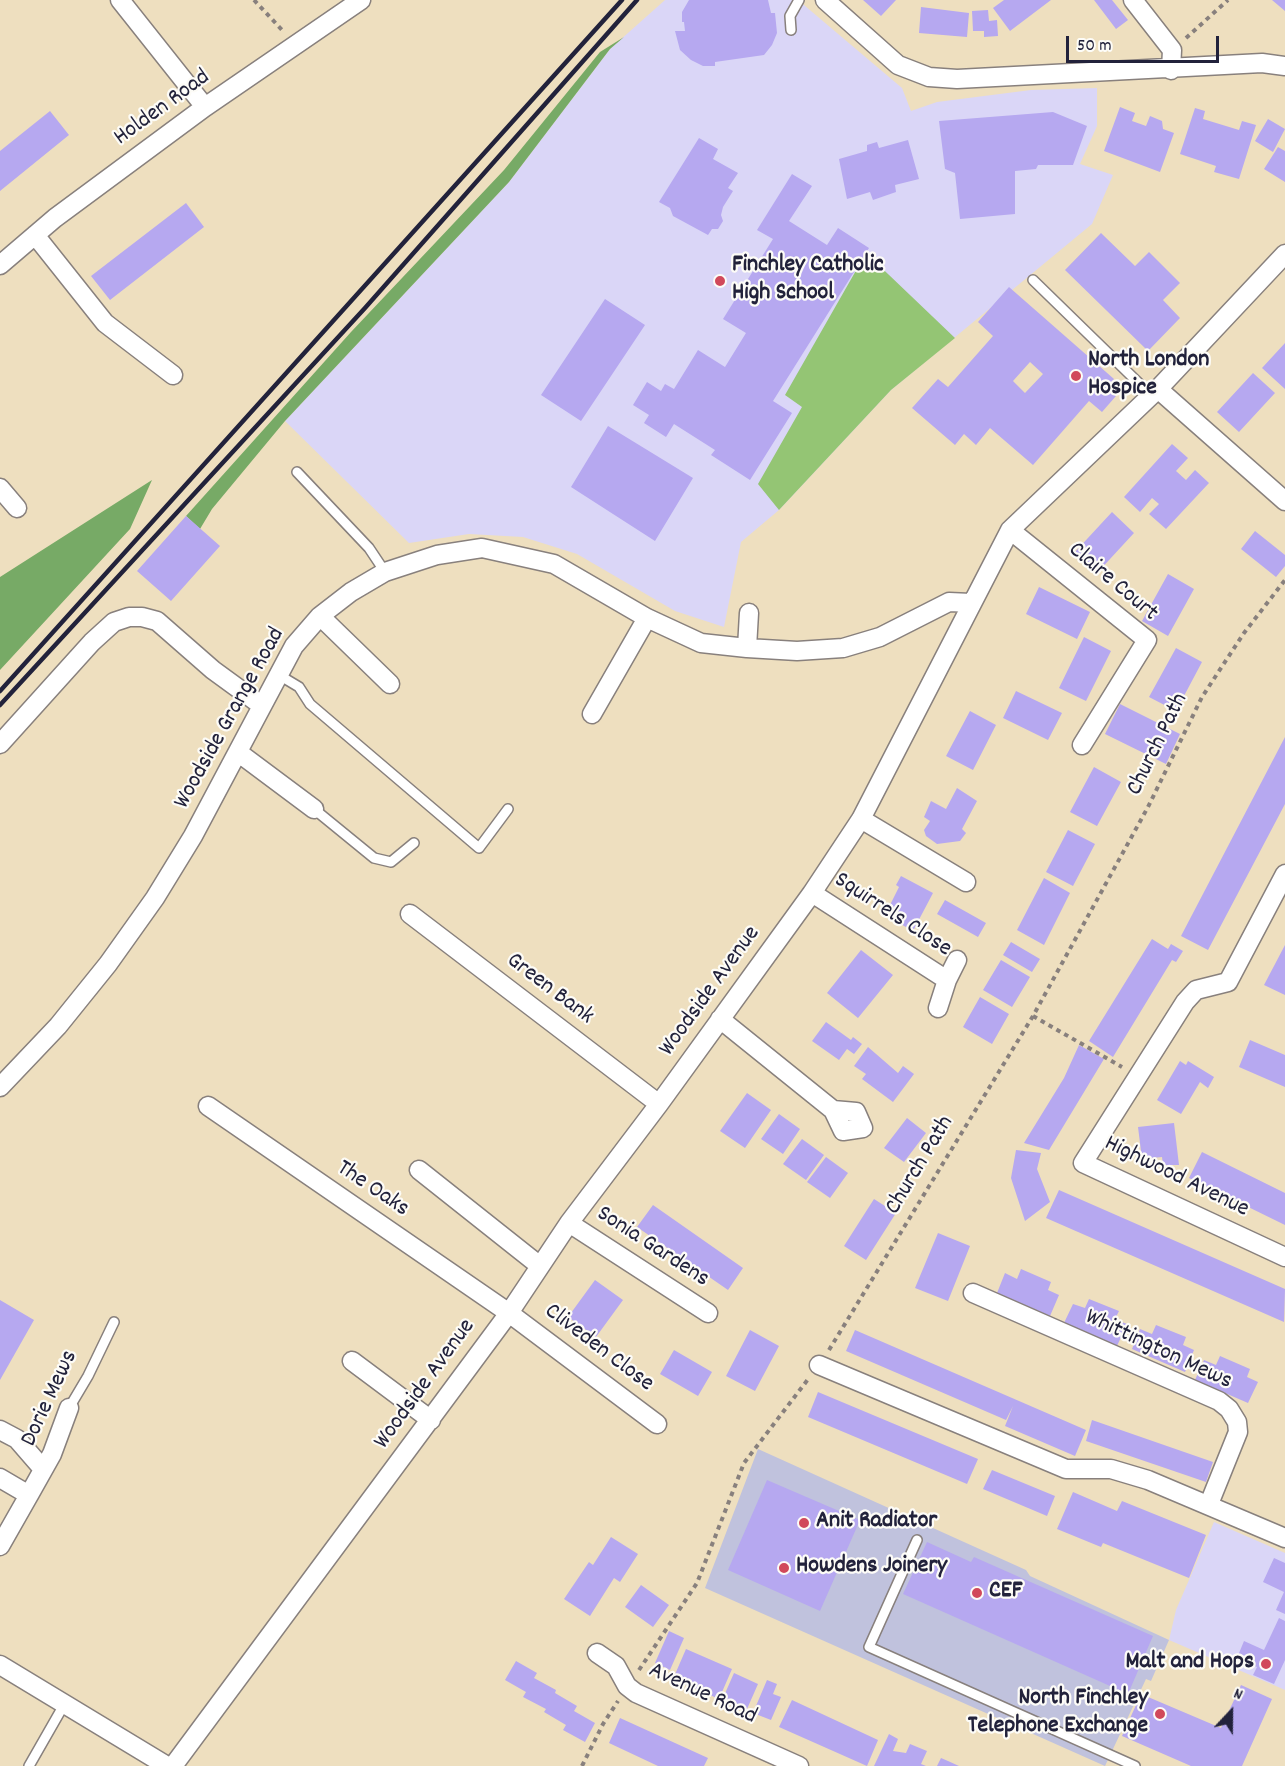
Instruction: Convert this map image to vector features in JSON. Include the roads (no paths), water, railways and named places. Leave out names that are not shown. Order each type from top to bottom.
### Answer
[{"type":"street","points":[[120,0],[205,107]]},
{"type":"street","name":"Holden Road","points":[[0,265],[35,235],[205,107],[361,0]]},
{"type":"street","points":[[825,0],[898,65],[929,77],[957,79],[1171,70],[1262,63],[1285,66]]},
{"type":"street","points":[[1133,0],[1172,50],[1171,70]]},
{"type":"street","points":[[35,235],[105,323],[173,375]]},
{"type":"street","name":"Woodside Avenue","points":[[173,1766],[509,1313],[569,1223],[659,1104],[812,893],[861,819],[1010,530],[1155,392],[1285,254]]},
{"type":"street","points":[[1155,392],[1285,501]]},
{"type":"street","points":[[0,488],[17,508]]},
{"type":"street","name":"Claire Court","points":[[1010,530],[1148,640],[1082,745]]},
{"type":"street","name":"Woodside Grange Road","points":[[0,1087],[58,1026],[108,964],[183,854],[239,753],[261,705],[294,646],[320,616],[351,592],[385,572],[437,555],[482,548],[554,564],[647,618],[701,643],[797,651],[843,648],[880,637],[949,602],[971,603]]},
{"type":"street","points":[[747,648],[749,613]]},
{"type":"street","points":[[320,616],[390,684]]},
{"type":"street","points":[[0,744],[92,642],[114,622],[129,617],[142,617],[157,621],[213,670],[261,705]]},
{"type":"street","points":[[592,714],[647,618]]},
{"type":"street","points":[[239,753],[314,809]]},
{"type":"street","points":[[861,819],[966,882]]},
{"type":"street","name":"Highwood Avenue","points":[[1285,874],[1228,982],[1196,990],[1185,1002],[1083,1163],[1285,1257]]},
{"type":"street","name":"Squirrels Close","points":[[812,893],[946,980]]},
{"type":"street","name":"Green Bank","points":[[410,914],[659,1104]]},
{"type":"street","name":"Squirrels Close","points":[[938,1008],[946,980],[957,960]]},
{"type":"street","points":[[720,1019],[832,1110]]},
{"type":"street","name":"The Oaks","points":[[208,1106],[509,1313]]},
{"type":"street","points":[[419,1170],[540,1266]]},
{"type":"street","name":"Sonia Gardens","points":[[569,1223],[708,1313]]},
{"type":"street","name":"Whittington Mews","points":[[973,1293],[1219,1401],[1229,1409],[1237,1422],[1238,1432],[1209,1504]]},
{"type":"street","name":"Cliveden Close","points":[[509,1313],[657,1424]]},
{"type":"street","points":[[352,1360],[430,1420]]},
{"type":"street","points":[[819,1365],[1066,1469],[1111,1469],[1148,1480],[1285,1538]]},
{"type":"street","name":"Dorie Mews","points":[[0,1546],[52,1454],[69,1408]]},
{"type":"street","points":[[0,1430],[17,1440],[43,1469]]},
{"type":"street","points":[[0,1478],[29,1495]]},
{"type":"street","name":"Avenue Road","points":[[597,1653],[616,1666],[627,1686],[636,1693],[799,1766]]},
{"type":"street","points":[[0,1665],[167,1766]]},
{"type":"lane","points":[[791,30],[790,16],[799,0]]},
{"type":"lane","points":[[1033,280],[1155,392]]},
{"type":"lane","points":[[297,472],[369,548],[385,572]]},
{"type":"lane","points":[[279,675],[299,687],[310,704],[479,849],[508,809]]},
{"type":"lane","points":[[314,809],[374,858],[391,862],[414,843]]},
{"type":"lane","name":"Dorie Mews","points":[[69,1408],[88,1376],[114,1322]]},
{"type":"lane","points":[[917,1540],[869,1647],[1135,1766]]},
{"type":"lane","points":[[29,1766],[65,1703]]},
{"type":"railway","points":[[0,691],[622,0]]},
{"type":"railway","points":[[0,705],[365,308],[637,0]]},
{"type":"place","name":"Finchley Catholic High School","points":[[720,281]]},
{"type":"place","name":"North London Hospice","points":[[1076,376]]},
{"type":"place","name":"Anit Radiator","points":[[804,1523]]},
{"type":"place","name":"Howdens Joinery","points":[[784,1568]]},
{"type":"place","name":"CEF","points":[[977,1593]]},
{"type":"place","name":"Malt and Hops","points":[[1266,1664]]},
{"type":"place","name":"North Finchley Telephone Exchange","points":[[1160,1714]]}]
